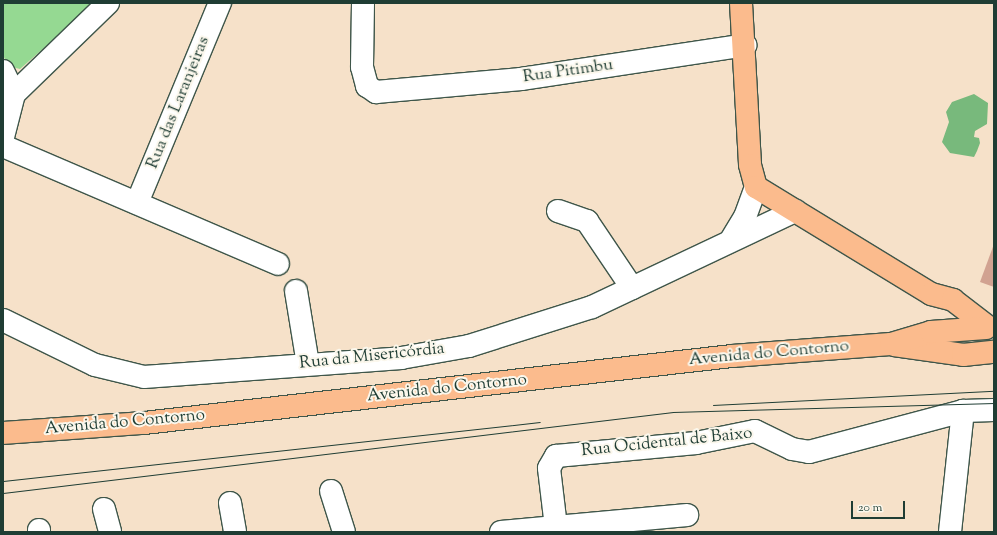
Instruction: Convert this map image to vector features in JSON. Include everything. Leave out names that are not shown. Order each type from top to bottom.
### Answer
[{"type":"main road","points":[[741,3],[745,45],[750,165],[756,187],[936,296],[954,300],[989,324],[988,344],[994,349]]},
{"type":"main road","points":[[931,332],[941,317],[936,296]]},
{"type":"main road","name":"Avenida do Contorno","points":[[3,433],[144,423],[732,356],[891,344],[931,332],[989,324]]},
{"type":"main road","name":"Avenida do Contorno","points":[[891,344],[938,353],[994,352]]},
{"type":"street","points":[[3,137],[14,94],[108,3]]},
{"type":"street","name":"Rua Pitimbu","points":[[363,3],[365,80],[371,90],[389,91],[521,79],[745,45]]},
{"type":"street","name":"Rua das Laranjeiras","points":[[137,203],[217,4]]},
{"type":"street","points":[[3,71],[14,94]]},
{"type":"street","points":[[3,146],[278,264]]},
{"type":"street","points":[[731,240],[744,218],[756,187]]},
{"type":"street","points":[[558,211],[587,221],[632,288]]},
{"type":"street","name":"Rua da Misericórdia","points":[[3,320],[95,365],[144,377],[401,358],[469,346],[535,328],[632,288],[795,211]]},
{"type":"street","points":[[296,291],[308,364]]},
{"type":"street","points":[[950,532],[963,411],[994,410]]},
{"type":"street","name":"Rua Ocidental de Baixo","points":[[556,527],[549,468],[556,456],[696,443],[755,431],[792,449],[809,452],[963,411]]},
{"type":"street","points":[[331,491],[344,532]]},
{"type":"street","points":[[230,503],[235,532]]},
{"type":"street","points":[[104,509],[110,532]]},
{"type":"street","points":[[501,532],[687,516]]},
{"type":"green space","points":[[3,3],[95,3],[20,69],[8,66],[3,55]]},
{"type":"green space","points":[[974,94],[988,103],[987,124],[975,131],[974,137],[979,138],[980,143],[977,151],[974,157],[950,153],[942,142],[949,122],[946,112],[952,102]]},
{"type":"building","points":[[994,244],[994,287],[980,282]]},
{"type":"tram line","points":[[713,405],[994,391]]},
{"type":"tram line","points":[[3,493],[673,412],[994,403]]},
{"type":"tram line","points":[[3,481],[540,422]]}]
